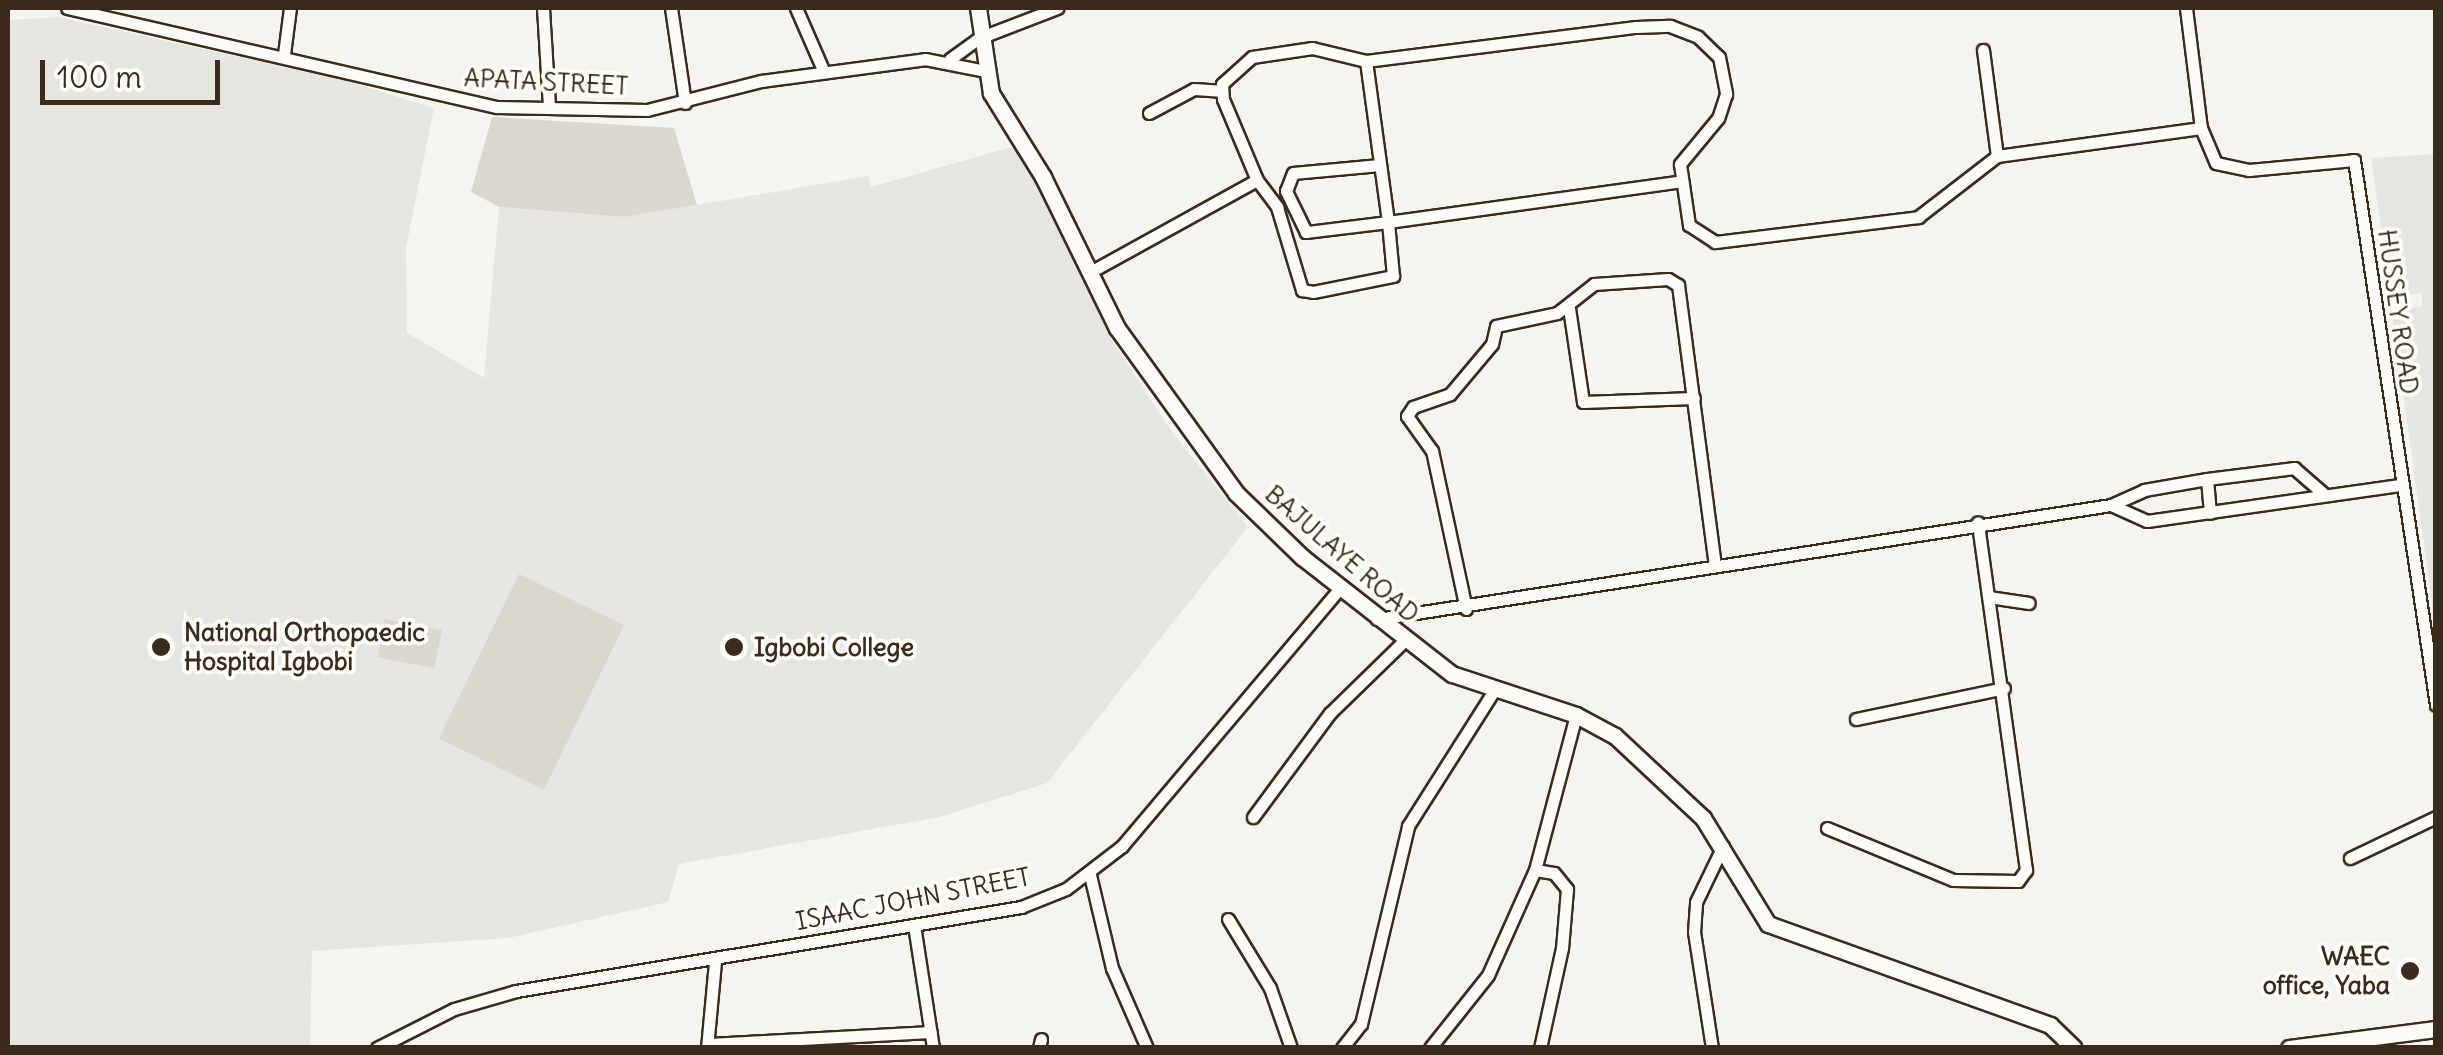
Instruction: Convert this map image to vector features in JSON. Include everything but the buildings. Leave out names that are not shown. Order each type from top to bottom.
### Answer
[{"type":"street","name":"APATA STREET","points":[[68,8],[166,34],[284,54],[444,98],[548,107],[680,105],[824,72],[950,60]]},
{"type":"street","points":[[284,54],[290,8]]},
{"type":"street","points":[[544,8],[548,107]]},
{"type":"street","points":[[671,8],[680,105]]},
{"type":"street","points":[[796,8],[824,72]]},
{"type":"street","name":"BAJULAYE ROAD","points":[[978,8],[985,72],[1092,271],[1117,328],[1236,493],[1338,590],[1403,642],[1493,692],[1576,714],[1615,736],[1668,782],[1723,846],[1768,924],[2050,1025],[2074,1048]]},
{"type":"street","points":[[950,60],[980,38],[1057,8]]},
{"type":"street","points":[[1366,62],[1393,267],[1387,281],[1302,290],[1277,207],[1257,180],[1220,91],[1228,74],[1252,57],[1312,48],[1366,62],[1530,36],[1680,29],[1719,57],[1726,94],[1718,118],[1688,146],[1680,164],[1689,225],[1700,238],[1732,242],[1918,217],[1997,156],[2201,128],[2186,8]]},
{"type":"street","points":[[1983,50],[1997,156]]},
{"type":"street","points":[[950,60],[985,72]]},
{"type":"street","points":[[1149,113],[1194,89],[1220,91]]},
{"type":"street","name":"HUSSEY ROAD","points":[[2201,128],[2210,157],[2228,170],[2354,160],[2436,705]]},
{"type":"street","points":[[1380,165],[1293,173],[1286,191],[1306,232],[1682,181]]},
{"type":"street","points":[[1092,271],[1257,180]]},
{"type":"street","points":[[1466,609],[1432,451],[1407,416],[1413,407],[1450,394],[1492,344],[1496,326],[1570,308],[1594,284],[1668,279],[1678,285],[1714,566]]},
{"type":"street","points":[[1570,308],[1584,402],[1694,398]]},
{"type":"street","points":[[1377,619],[1466,609],[1978,522],[2111,505],[2144,490],[2207,479],[2294,468],[2324,494]]},
{"type":"street","points":[[2207,479],[2210,513]]},
{"type":"street","points":[[2111,505],[2147,522],[2401,486]]},
{"type":"street","points":[[1827,828],[1953,880],[2018,880],[2026,870],[2004,688],[1978,522]]},
{"type":"street","name":"ISAAC JOHN STREET","points":[[376,1048],[454,1009],[516,991],[716,961],[1021,907],[1090,876],[1338,590]]},
{"type":"street","points":[[1989,597],[2029,603]]},
{"type":"street","points":[[1253,817],[1330,713],[1403,642]]},
{"type":"street","points":[[1856,719],[2004,688]]},
{"type":"street","points":[[1342,1048],[1360,1024],[1408,826],[1493,692]]},
{"type":"street","points":[[1430,1048],[1488,975],[1534,870],[1576,714]]},
{"type":"street","points":[[2350,858],[2436,817]]},
{"type":"street","points":[[1712,1048],[1694,932],[1696,902],[1723,846]]},
{"type":"street","points":[[1534,870],[1554,873],[1567,889],[1562,948],[1540,1048]]},
{"type":"street","points":[[1090,876],[1112,968],[1146,1048]]},
{"type":"street","points":[[1228,919],[1270,988],[1292,1048]]},
{"type":"street","points":[[914,925],[933,1048]]},
{"type":"street","points":[[716,961],[708,1046],[932,1032]]},
{"type":"street","points":[[2290,1048],[2436,1030]]},
{"type":"shaded area","points":[[58,17],[343,80],[434,108],[406,248],[407,333],[484,378],[499,207],[625,217],[869,176],[871,187],[1022,144],[1109,336],[1172,432],[1248,527],[1047,783],[939,817],[679,864],[668,902],[508,938],[312,951],[310,1047],[8,1048],[8,20]]},
{"type":"shaded area","points":[[492,117],[674,128],[697,205],[625,217],[499,207],[471,192]]},
{"type":"shaded area","points":[[2436,154],[2435,624],[2392,313],[2422,306],[2422,293],[2391,297],[2371,158]]},
{"type":"shaded area","points":[[519,574],[624,625],[544,790],[439,738]]},
{"type":"shaded area","points":[[385,619],[442,630],[434,668],[378,657]]},
{"type":"place","name":"National Orthopaedic Hospital Igbobi","points":[[161,647]]},
{"type":"place","name":"Igbobi College","points":[[734,647]]},
{"type":"place","name":"WAEC office, Yaba","points":[[2410,971]]}]
